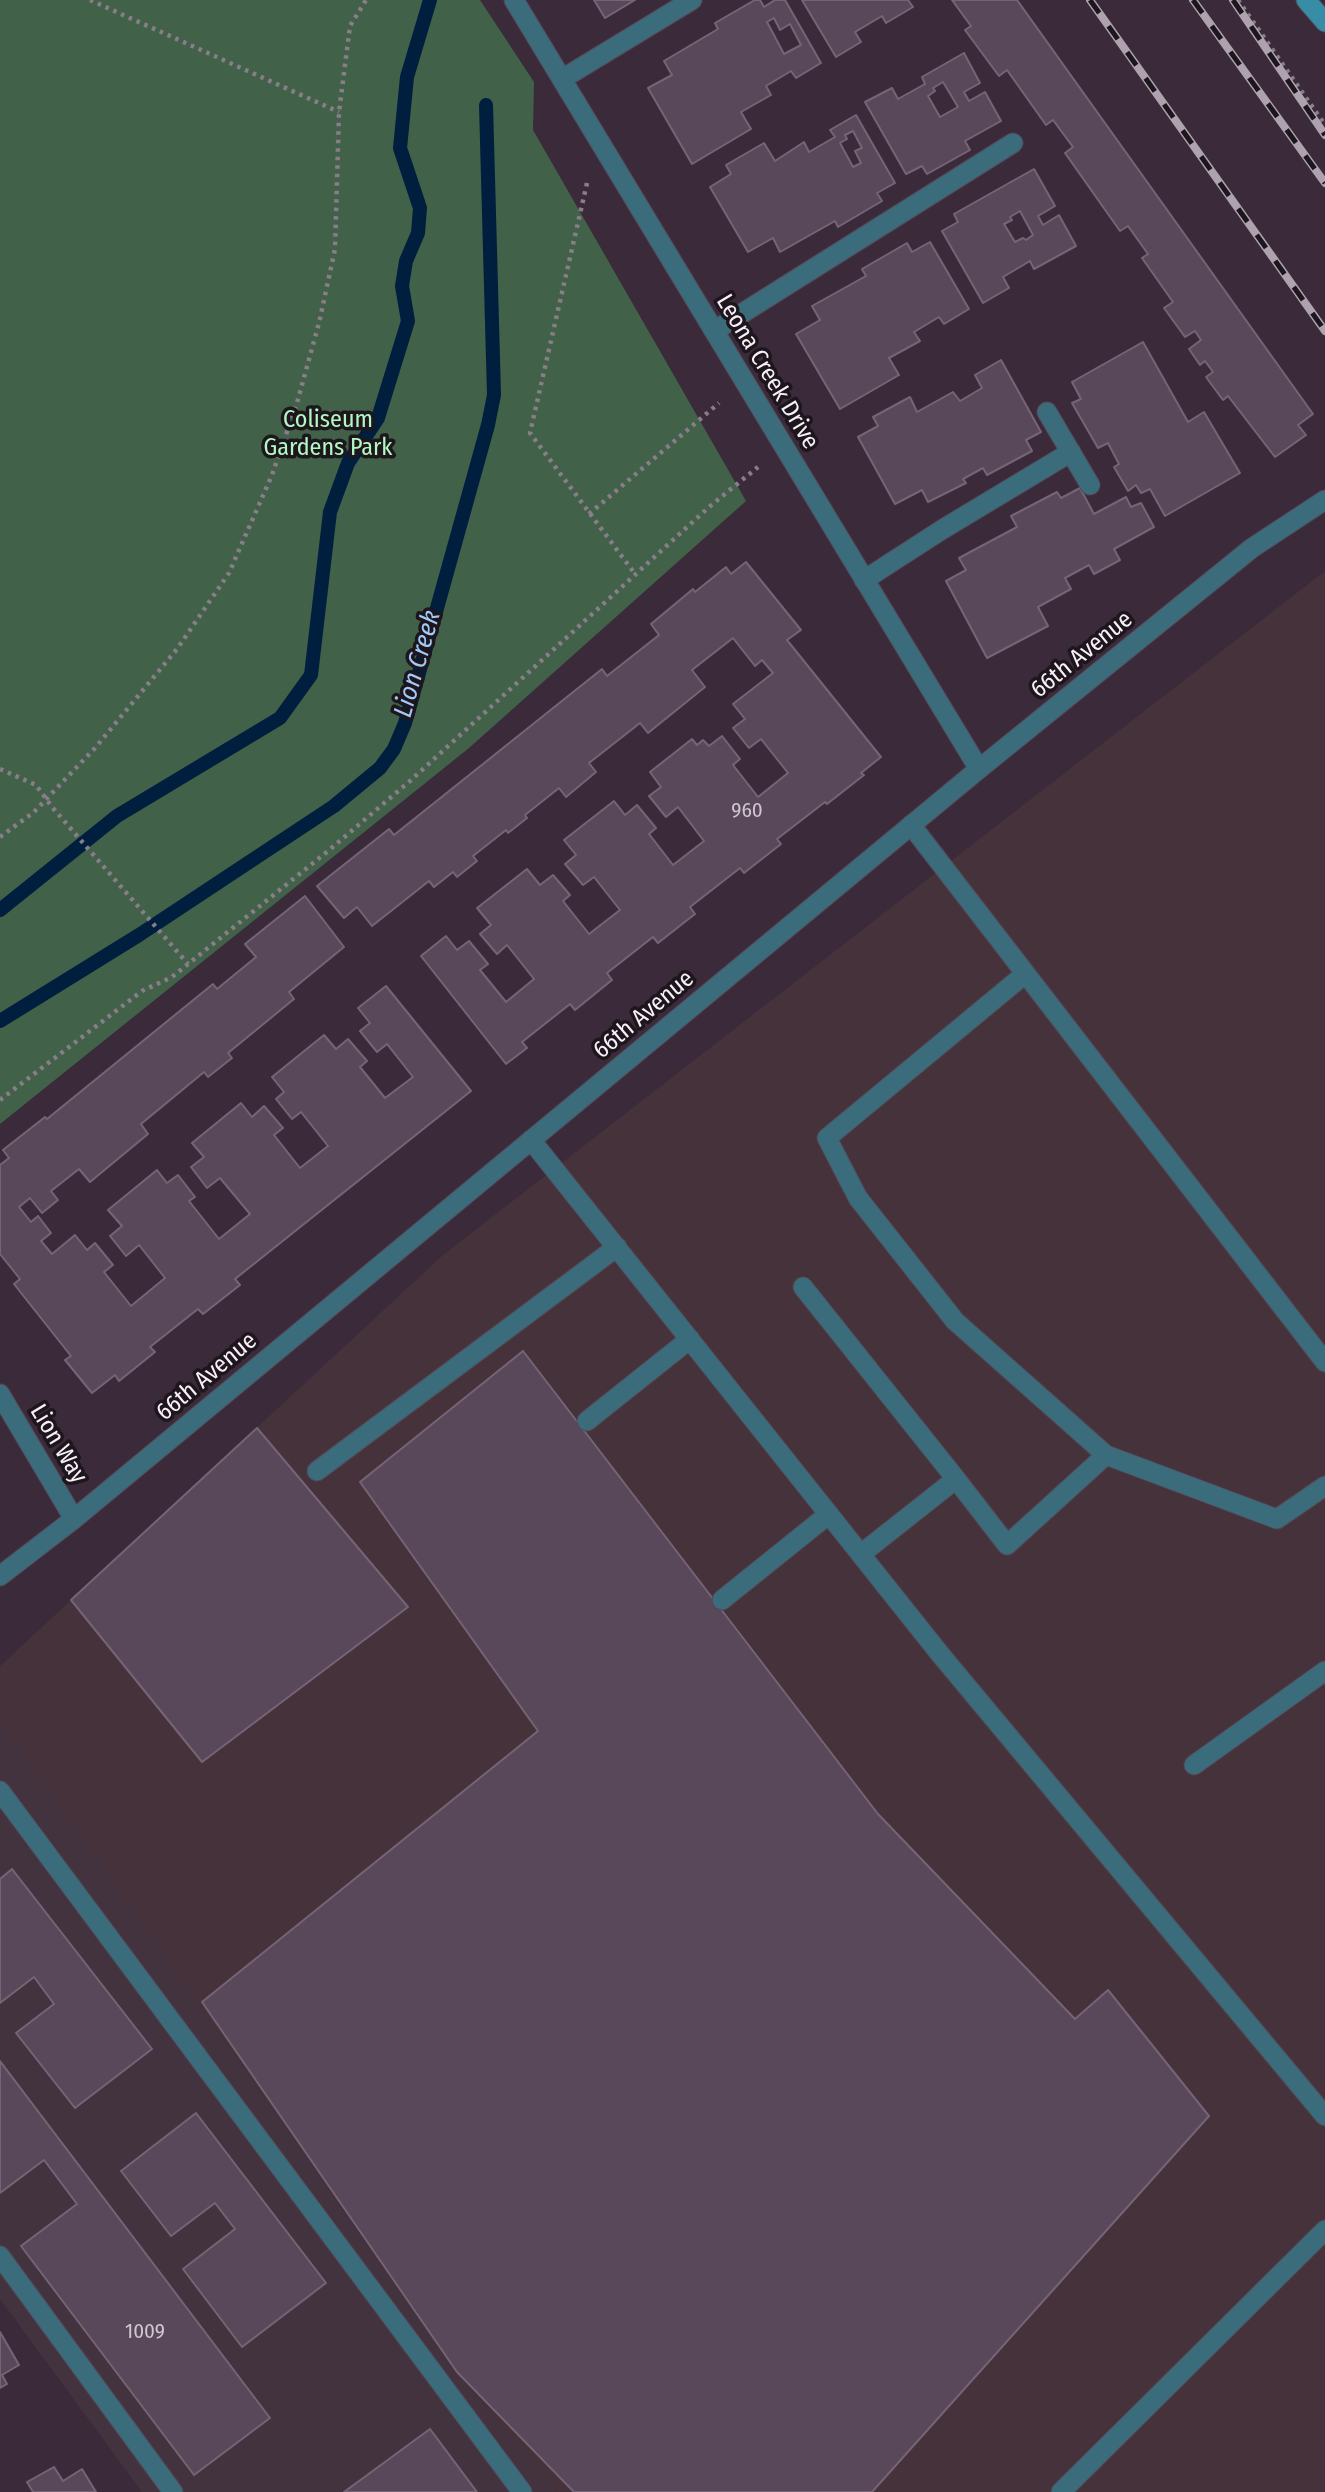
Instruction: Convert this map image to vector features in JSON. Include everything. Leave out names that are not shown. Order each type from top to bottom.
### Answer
[{"type":"main road","points":[[1306,0],[1325,22]]},
{"type":"street","name":"Leona Creek Drive","points":[[514,0],[979,769]]},
{"type":"street","points":[[562,79],[692,0]]},
{"type":"street","points":[[714,331],[1013,143]]},
{"type":"street","points":[[1047,412],[1090,485]]},
{"type":"street","points":[[864,580],[1070,452]]},
{"type":"street","name":"66th Avenue","points":[[0,1576],[74,1519],[979,769],[1252,548],[1325,500]]},
{"type":"street","points":[[911,825],[1325,1363]]},
{"type":"street","points":[[1025,974],[827,1138],[858,1198],[955,1321],[1106,1455],[1277,1519],[1325,1486]]},
{"type":"street","points":[[531,1140],[949,1664],[1325,2116]]},
{"type":"street","points":[[317,1471],[617,1247]]},
{"type":"street","points":[[803,1287],[1007,1545],[1106,1455]]},
{"type":"street","points":[[587,1421],[690,1339]]},
{"type":"street","name":"Lion Way","points":[[0,1394],[74,1519]]},
{"type":"street","points":[[861,1554],[956,1479]]},
{"type":"street","points":[[722,1600],[830,1514]]},
{"type":"street","points":[[1194,1765],[1325,1671]]},
{"type":"street","points":[[0,1791],[522,2492]]},
{"type":"street","points":[[1061,2492],[1325,2230]]},
{"type":"street","points":[[0,2256],[173,2492]]},
{"type":"path","points":[[90,0],[339,112]]},
{"type":"path","points":[[0,837],[34,812],[95,748],[177,649],[229,573],[272,475],[297,403],[319,323],[335,249],[339,112],[350,26],[366,0]]},
{"type":"path","points":[[1238,0],[1325,125]]},
{"type":"path","points":[[597,138],[530,433],[635,575]]},
{"type":"path","points":[[589,514],[744,381]]},
{"type":"path","points":[[0,1100],[142,991],[172,976],[188,964],[328,851],[410,781],[709,507],[784,447]]},
{"type":"path","points":[[0,769],[36,785],[188,964]]},
{"type":"shaded area","points":[[1325,571],[1325,2492],[556,2492],[457,2372],[0,1722],[0,1666],[443,1255]]},
{"type":"shaded area","points":[[0,1722],[457,2372],[556,2492],[142,2492],[0,2299]]},
{"type":"green space","name":"Coliseum Gardens Park","points":[[0,0],[480,0],[534,82],[533,130],[746,501],[469,748],[0,1124]]},
{"type":"building","points":[[594,0],[635,0],[605,18]]},
{"type":"building","points":[[755,0],[760,0],[764,7],[775,0],[785,0],[821,63],[796,78],[791,71],[766,86],[771,95],[741,112],[751,129],[692,164],[648,88],[672,75],[664,61],[718,29],[715,23]],"holes":[[[774,18],[780,30],[790,24],[801,45],[784,54],[767,22]]]},
{"type":"building","points":[[802,0],[908,0],[913,7],[886,23],[882,16],[855,32],[861,42],[836,57]]},
{"type":"building","points":[[952,0],[1017,0],[1313,414],[1298,425],[1306,435],[1275,457],[1228,396],[1223,400],[1206,377],[1213,372],[1205,361],[1200,365],[1189,349],[1201,340],[1195,331],[1185,337],[1164,308],[1173,302],[1142,258],[1148,254],[1128,226],[1120,231],[1065,153],[1073,147],[1053,120],[1046,125],[1007,70],[999,76],[965,30],[971,26]]},
{"type":"building","points":[[964,53],[980,83],[964,92],[969,101],[985,92],[1001,121],[965,141],[970,150],[927,174],[922,166],[906,174],[865,102],[892,88],[898,99],[925,84],[922,77]],"holes":[[[943,82],[958,107],[940,117],[928,96],[935,91],[933,88]]]},
{"type":"building","points":[[856,115],[895,183],[877,193],[882,201],[838,227],[835,221],[780,252],[773,238],[748,252],[710,187],[731,174],[726,165],[764,143],[775,161],[804,142],[809,152],[835,137],[830,130]],"holes":[[[853,131],[862,148],[855,151],[861,163],[853,167],[840,143],[847,139],[845,135]]]},
{"type":"building","points":[[1034,169],[1055,206],[1038,216],[1043,225],[1059,215],[1076,246],[1034,269],[1030,261],[1003,277],[1009,288],[983,303],[942,231],[958,222],[954,214]],"holes":[[[1020,211],[1033,235],[1026,240],[1023,238],[1015,242],[1004,224]]]},
{"type":"building","points":[[930,242],[969,309],[944,324],[939,317],[914,332],[920,341],[889,358],[899,375],[840,409],[796,334],[820,320],[812,306],[866,276],[862,269],[907,243],[912,252]]},
{"type":"building","points":[[1143,342],[1188,422],[1204,412],[1240,473],[1165,516],[1150,489],[1141,493],[1136,485],[1128,491],[1114,467],[1119,464],[1108,443],[1098,448],[1072,403],[1081,399],[1072,382]]},
{"type":"building","points":[[1001,360],[1041,432],[1026,440],[1032,451],[987,475],[983,468],[963,479],[966,483],[928,502],[922,490],[895,504],[858,437],[878,426],[873,417],[910,397],[917,412],[953,392],[960,401],[982,388],[975,375]]},
{"type":"building","points":[[1080,488],[1094,514],[1126,497],[1131,507],[1141,503],[1154,527],[1114,549],[1120,560],[1094,574],[1089,565],[1065,578],[1071,589],[1038,607],[1048,626],[987,658],[946,581],[966,570],[959,558],[1017,527],[1011,516],[1057,492],[1061,498]]},
{"type":"building","points":[[746,562],[801,630],[787,640],[881,757],[861,773],[864,775],[777,839],[781,844],[744,873],[740,868],[690,907],[695,914],[658,943],[653,937],[607,973],[612,980],[575,1010],[570,1004],[522,1042],[527,1048],[506,1064],[421,956],[446,936],[457,950],[469,941],[488,964],[480,970],[506,1002],[534,979],[507,945],[497,954],[480,934],[491,925],[477,908],[527,869],[540,885],[553,875],[570,895],[563,901],[589,934],[620,910],[594,877],[583,885],[565,864],[576,855],[564,840],[614,801],[625,815],[637,805],[656,828],[649,834],[673,865],[704,841],[678,807],[666,817],[649,796],[661,787],[650,772],[692,739],[697,745],[703,740],[709,746],[722,736],[740,759],[733,765],[758,797],[788,773],[761,739],[749,748],[733,728],[745,719],[733,704],[773,673],[762,660],[755,666],[733,638],[692,670],[705,687],[648,733],[640,723],[589,763],[596,772],[566,797],[559,788],[525,815],[527,818],[508,833],[506,830],[473,856],[477,861],[457,877],[453,872],[434,887],[429,881],[372,926],[357,907],[344,918],[317,886],[389,829],[394,835],[602,669],[607,676],[659,635],[651,624],[693,589],[695,592],[726,567],[731,574]]},
{"type":"building","points":[[305,896],[344,947],[289,992],[294,999],[228,1053],[232,1058],[208,1077],[204,1072],[141,1124],[148,1134],[90,1182],[79,1169],[51,1191],[58,1200],[42,1213],[30,1198],[19,1207],[31,1222],[38,1216],[51,1233],[41,1241],[52,1254],[75,1235],[87,1250],[95,1243],[113,1265],[104,1272],[131,1306],[165,1278],[139,1245],[126,1256],[110,1236],[122,1226],[108,1210],[157,1170],[167,1183],[178,1175],[195,1197],[189,1201],[219,1239],[250,1214],[220,1178],[207,1188],[191,1167],[204,1157],[192,1143],[241,1103],[252,1117],[264,1106],[283,1128],[274,1135],[300,1168],[328,1146],[301,1112],[292,1119],[276,1099],[284,1092],[272,1077],[324,1035],[336,1049],[348,1039],[367,1061],[360,1067],[385,1098],[413,1077],[387,1044],[377,1052],[360,1031],[370,1023],[358,1008],[386,986],[471,1091],[235,1279],[240,1285],[203,1314],[198,1309],[150,1347],[155,1352],[119,1381],[115,1375],[92,1393],[65,1360],[71,1356],[14,1284],[20,1279],[0,1254],[0,1165],[9,1158],[3,1150],[45,1117],[47,1119],[213,984],[217,989],[256,957],[245,944]]},
{"type":"building","points":[[523,1351],[878,1814],[1075,2019],[1108,1990],[1209,2116],[872,2492],[574,2492],[457,2372],[202,2002],[538,1731],[360,1482]]},
{"type":"building","points":[[257,1428],[408,1607],[202,1762],[71,1600]]},
{"type":"building","points":[[12,1869],[152,2049],[75,2108],[16,2033],[54,2004],[34,1977],[0,2003],[0,1879]]},
{"type":"building","points":[[0,2061],[270,2418],[194,2475],[21,2246],[77,2204],[44,2160],[0,2193]]},
{"type":"building","points":[[196,2113],[326,2283],[242,2347],[183,2269],[235,2229],[215,2203],[171,2236],[121,2171]]},
{"type":"building","points":[[0,2332],[19,2365],[2,2375],[7,2384],[0,2388]]},
{"type":"building","points":[[430,2429],[477,2492],[344,2492]]},
{"type":"building","points":[[54,2467],[63,2481],[82,2469],[96,2492],[33,2492],[27,2482]]},
{"type":"waterway","name":"Lion Creek","points":[[0,910],[117,816],[280,718],[311,675],[330,512],[348,463],[378,418],[408,321],[402,286],[406,261],[418,233],[420,208],[400,148],[407,77],[430,0]]},
{"type":"waterway","name":"Lion Creek","points":[[0,1021],[139,935],[334,806],[380,768],[394,749],[405,723],[494,395],[486,105]]},
{"type":"railway","points":[[1090,0],[1325,331]]},
{"type":"railway","points":[[1193,0],[1325,183]]},
{"type":"railway","points":[[1233,0],[1325,135]]}]
